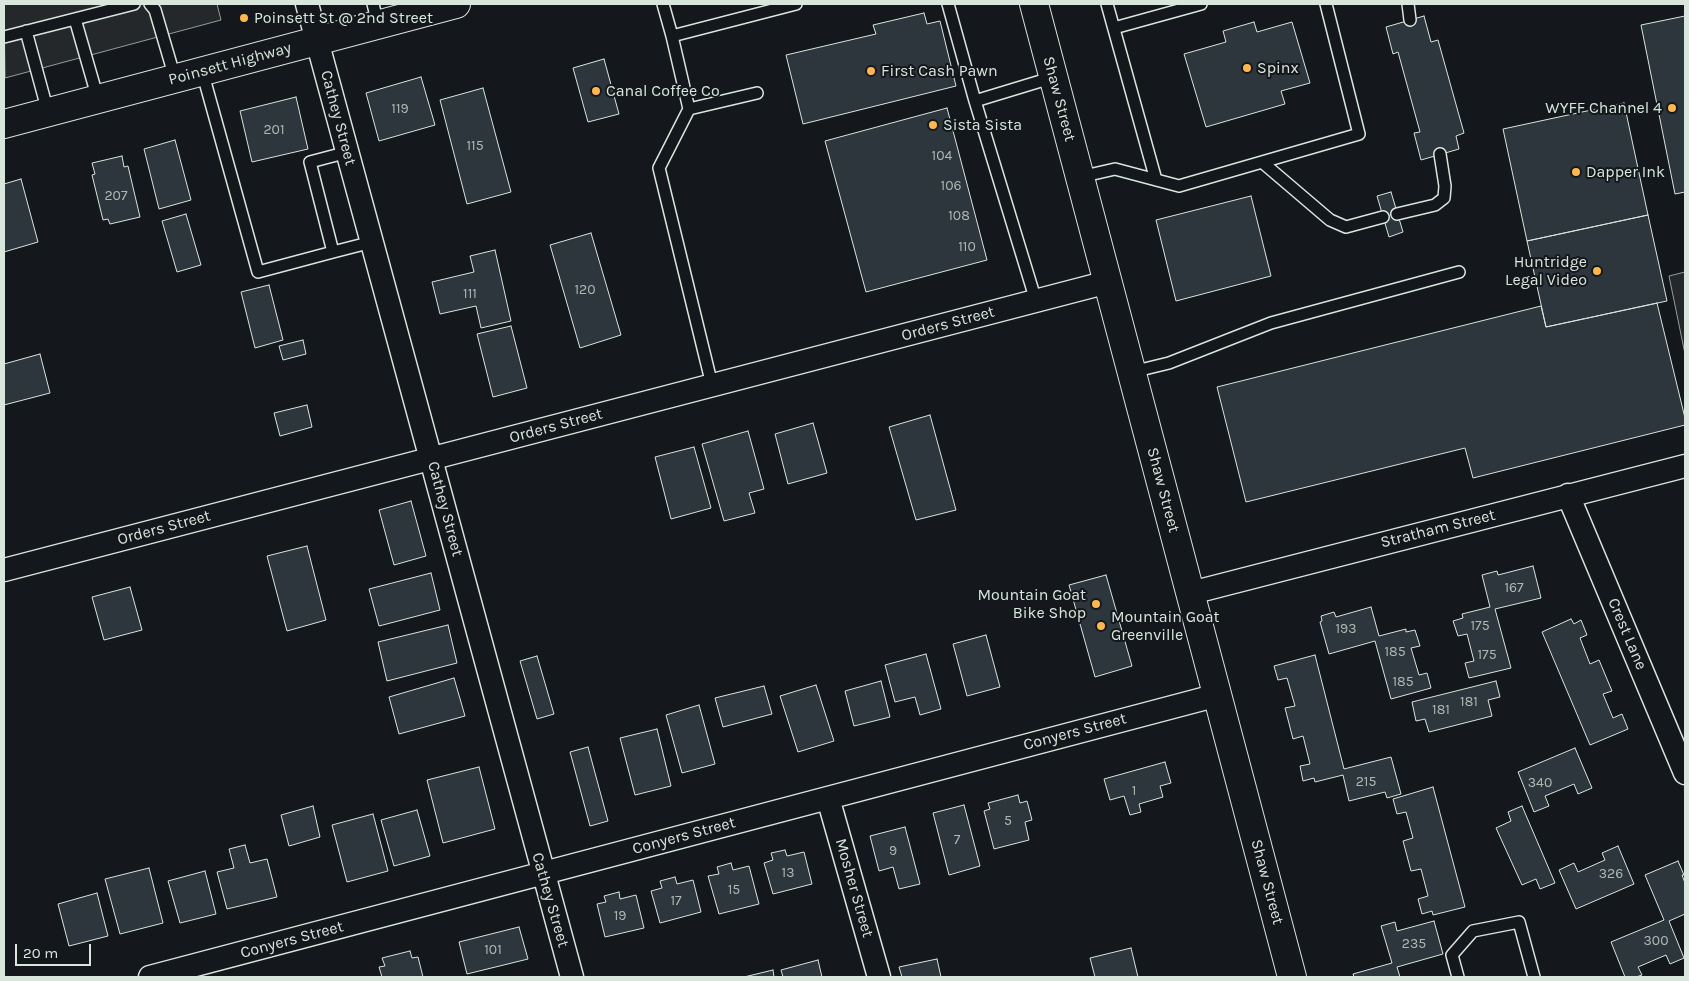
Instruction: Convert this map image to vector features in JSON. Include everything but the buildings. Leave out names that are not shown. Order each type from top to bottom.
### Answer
[{"type":"main road","name":"Shaw Street","points":[[1034,4],[1292,977]]},
{"type":"main road","name":"Poinsett Highway","points":[[4,124],[317,40],[376,14],[444,5]]},
{"type":"street","name":"Cathey Street","points":[[308,4],[572,977]]},
{"type":"street","name":"Orders Street","points":[[4,570],[1108,282]]},
{"type":"street","name":"Stratham Street","points":[[1191,593],[1685,466]]},
{"type":"street","name":"Crest Lane","points":[[1568,495],[1685,773]]},
{"type":"street","name":"Conyers Street","points":[[150,977],[1218,695]]},
{"type":"street","name":"Mosher Street","points":[[828,798],[879,977]]},
{"type":"lane","points":[[4,37],[134,4]]},
{"type":"lane","points":[[150,4],[155,10],[175,78]]},
{"type":"lane","points":[[663,4],[689,109],[659,168],[712,385]]},
{"type":"lane","points":[[672,36],[796,4]]},
{"type":"lane","points":[[948,4],[975,101],[1036,301]]},
{"type":"lane","points":[[1107,4],[1156,180]]},
{"type":"lane","points":[[1114,28],[1201,4]]},
{"type":"lane","points":[[1080,177],[1115,169],[1179,186],[1359,134],[1326,4]]},
{"type":"lane","points":[[1408,4],[1410,20]]},
{"type":"lane","points":[[75,19],[98,99]]},
{"type":"lane","points":[[26,31],[48,112]]},
{"type":"lane","points":[[202,71],[258,272],[372,242]]},
{"type":"lane","points":[[975,101],[1054,78]]},
{"type":"lane","points":[[689,109],[757,93]]},
{"type":"lane","points":[[332,252],[310,162],[348,152]]},
{"type":"lane","points":[[1397,214],[1435,205],[1444,198],[1445,186],[1440,154]]},
{"type":"lane","points":[[1262,162],[1330,220],[1346,227],[1383,217]]},
{"type":"lane","points":[[1132,372],[1169,364],[1271,323],[1459,272]]},
{"type":"lane","points":[[1458,977],[1452,956],[1473,932],[1519,922],[1534,977]]},
{"type":"shaded area","points":[[4,4],[217,4],[221,20],[5,78]]},
{"type":"shaded area","points":[[1685,272],[1685,354],[1669,276]]},
{"type":"place","name":"Poinsett St @ 2nd Street","points":[[244,18]]},
{"type":"place","name":"Spinx","points":[[1247,68]]},
{"type":"place","name":"First Cash Pawn","points":[[871,71]]},
{"type":"place","name":"Canal Coffee Co","points":[[596,91]]},
{"type":"place","name":"WYFF Channel 4","points":[[1672,108]]},
{"type":"place","name":"Sista Sista","points":[[933,125]]},
{"type":"place","name":"Dapper Ink","points":[[1576,172]]},
{"type":"place","name":"Huntridge Legal Video","points":[[1597,271]]},
{"type":"place","name":"Mountain Goat Bike Shop","points":[[1096,604]]},
{"type":"place","name":"Mountain Goat Greenville","points":[[1101,626]]}]
